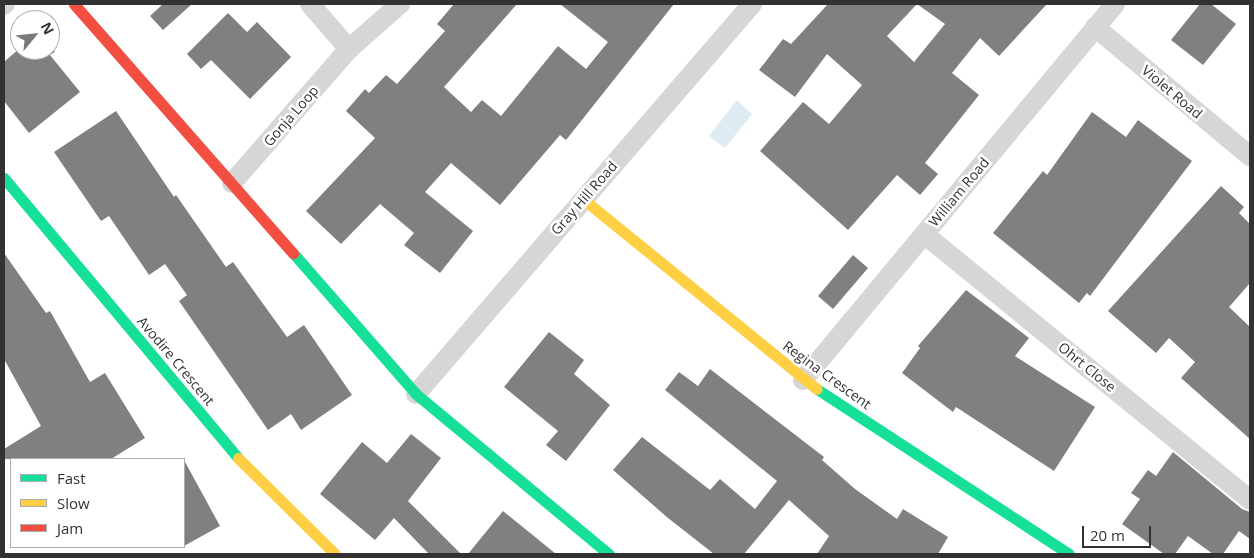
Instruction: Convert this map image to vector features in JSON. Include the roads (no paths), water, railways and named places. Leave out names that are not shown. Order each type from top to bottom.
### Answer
[{"type":"street","points":[[74,4],[416,394],[609,554]]},
{"type":"street","points":[[310,4],[349,49]]},
{"type":"street","name":"Gonja Loop","points":[[232,183],[349,49],[400,4]]},
{"type":"street","name":"Gray Hill Road","points":[[416,394],[752,4]]},
{"type":"street","name":"William Road","points":[[804,380],[1115,4]]},
{"type":"street","name":"Violet Road","points":[[1095,27],[1250,156]]},
{"type":"street","name":"Avodire Crescent","points":[[4,178],[250,472],[335,554]]},
{"type":"street","name":"Regina Crescent","points":[[584,198],[804,380],[1069,554]]},
{"type":"street","name":"Ohrt Close","points":[[924,234],[1250,500]]}]
